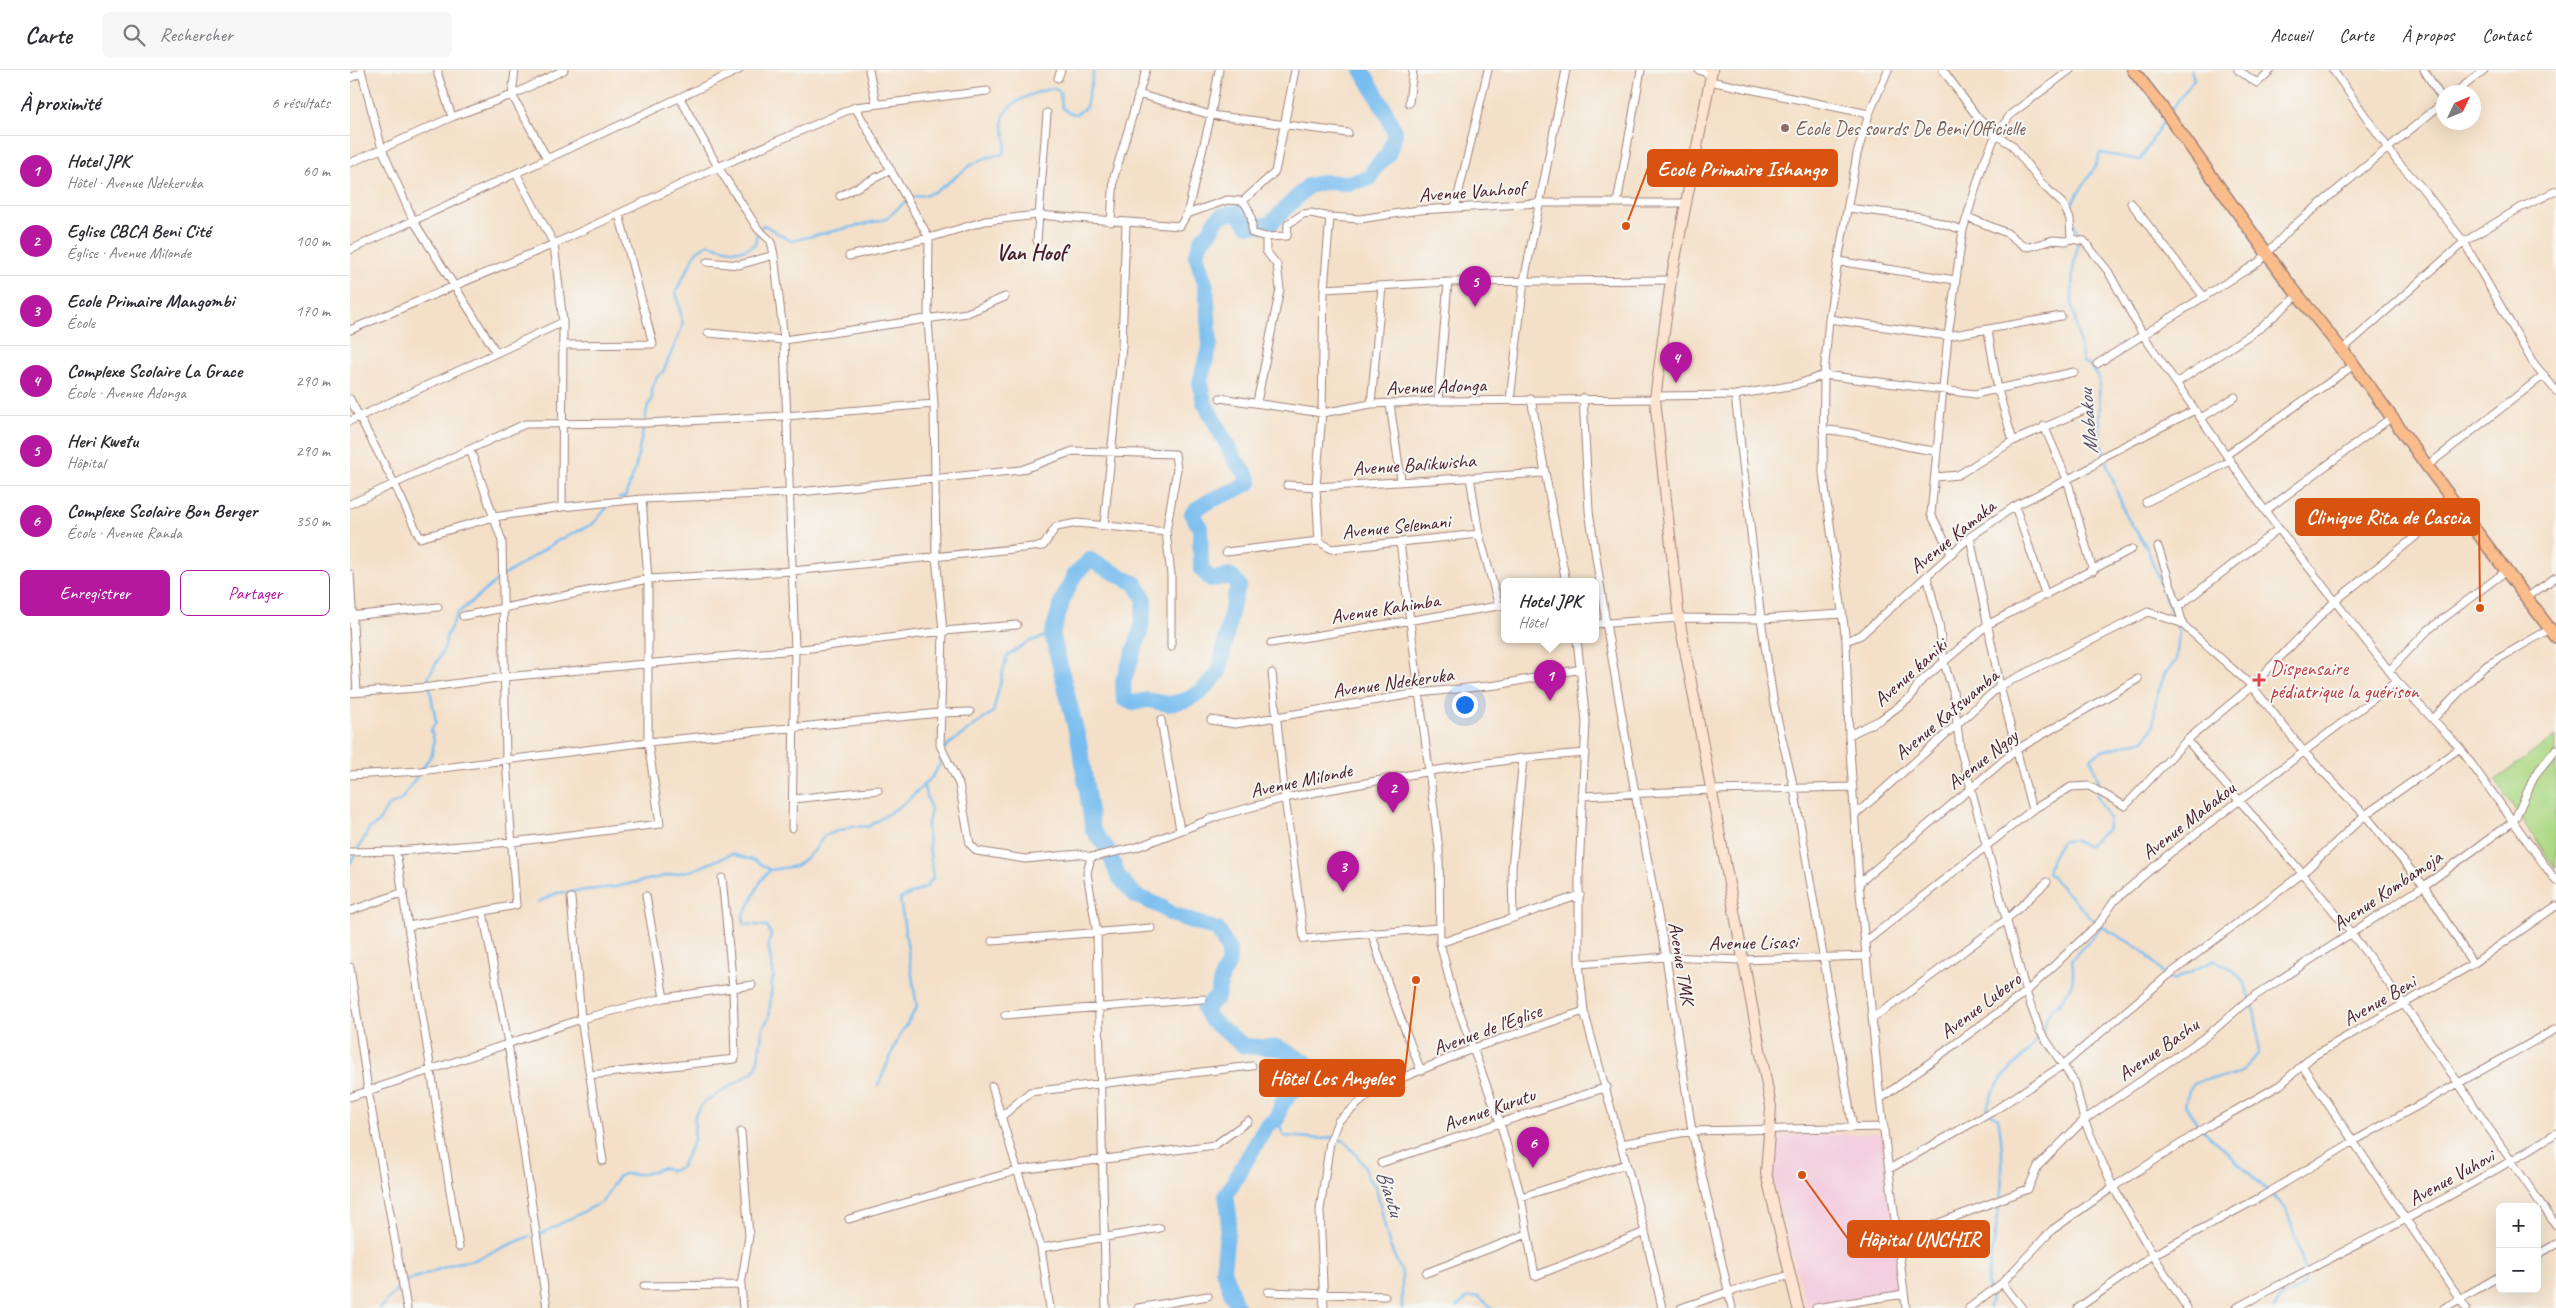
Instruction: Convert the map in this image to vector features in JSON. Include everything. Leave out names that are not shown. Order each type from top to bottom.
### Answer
[{"type":"main road","points":[[2133,70],[2168,114],[2298,295],[2354,365],[2427,466],[2553,633]]},
{"type":"street","points":[[438,70],[452,117]]},
{"type":"street","points":[[515,70],[512,95],[547,158]]},
{"type":"street","points":[[350,163],[452,117],[512,95],[564,70]]},
{"type":"street","points":[[350,250],[739,70]]},
{"type":"street","points":[[869,70],[876,103]]},
{"type":"street","points":[[1058,78],[1062,70]]},
{"type":"street","points":[[1111,222],[1114,177],[1146,70]]},
{"type":"street","points":[[849,256],[928,238],[985,221],[1037,215],[1180,226],[1187,214],[1211,115],[1219,70]]},
{"type":"street","points":[[1243,201],[1274,172],[1295,70]]},
{"type":"street","points":[[1409,103],[1413,70]]},
{"type":"street","points":[[1455,208],[1488,70]]},
{"type":"street","points":[[1510,400],[1524,281],[1566,70]]},
{"type":"street","points":[[1617,203],[1641,70]]},
{"type":"street","points":[[1699,70],[1711,75],[1869,114]]},
{"type":"street","points":[[1888,70],[1869,114],[1857,154],[1838,261],[1829,319],[1824,375],[1823,473],[1846,641],[1849,735],[1859,883],[1880,1099],[1906,1308]]},
{"type":"street","points":[[1943,70],[1978,118],[1996,135],[2012,146],[2042,184],[2063,204],[2070,219],[2073,238]]},
{"type":"street","points":[[1951,553],[1931,514],[1948,336],[1963,230],[1983,164],[1996,135],[2011,114],[2070,70]]},
{"type":"street","points":[[2238,70],[2257,83],[2271,70]]},
{"type":"street","points":[[2333,70],[2388,148],[2464,242],[2532,361],[2556,391]]},
{"type":"street","points":[[2424,70],[2436,89]]},
{"type":"street","points":[[2465,85],[2484,70]]},
{"type":"street","points":[[350,78],[361,72],[382,149],[412,220],[456,286],[496,352]]},
{"type":"street","points":[[1711,75],[1688,203],[1671,280],[1655,397],[1679,618],[1771,1107],[1766,1173],[1798,1308]]},
{"type":"street","points":[[350,330],[554,244],[718,167],[855,107],[987,91]]},
{"type":"street","points":[[1138,94],[1211,115],[1348,133]]},
{"type":"street","points":[[680,98],[718,167],[758,229],[770,242],[774,255],[784,340],[785,416],[795,650],[792,828]]},
{"type":"street","points":[[855,107],[928,238],[928,320],[934,404],[936,556],[943,631],[940,712]]},
{"type":"street","points":[[2097,364],[2260,262],[2292,227],[2436,109]]},
{"type":"street","points":[[1037,241],[1037,215],[1047,113]]},
{"type":"street","points":[[840,196],[891,170]]},
{"type":"street","points":[[516,173],[554,244],[563,322],[562,507]]},
{"type":"street","points":[[2342,350],[2464,242],[2518,209],[2556,191]]},
{"type":"street","points":[[1187,214],[1227,200],[1243,201],[1249,208],[1252,218],[1252,233],[1266,237],[1266,251],[1277,265],[1280,289],[1257,402]]},
{"type":"street","name":"Avenue Vanhoof","points":[[1266,237],[1287,236],[1288,224],[1304,214],[1311,213],[1330,217],[1360,219],[1419,210],[1539,203],[1688,203]]},
{"type":"street","points":[[2132,203],[2204,297]]},
{"type":"street","points":[[1848,208],[1921,217],[1963,230]]},
{"type":"street","points":[[563,345],[653,344],[619,214]]},
{"type":"street","points":[[1226,552],[1319,540],[1316,487],[1322,412],[1324,289],[1330,217]]},
{"type":"street","points":[[1967,217],[2007,233],[2024,246],[2029,247],[2053,240],[2066,241],[2073,238],[2084,242],[2108,271],[2143,336],[2278,529],[2397,681],[2460,748],[2556,881]]},
{"type":"street","points":[[1104,525],[1110,450],[1122,347],[1126,222]]},
{"type":"street","points":[[707,262],[738,265],[774,255]]},
{"type":"street","points":[[1838,261],[1955,280]]},
{"type":"street","points":[[1324,289],[1448,282],[1671,280]]},
{"type":"street","points":[[1438,401],[1448,282]]},
{"type":"street","points":[[1371,404],[1382,287]]},
{"type":"street","points":[[2176,382],[2263,326],[2298,295]]},
{"type":"street","points":[[708,333],[784,340],[967,313],[1005,297]]},
{"type":"street","points":[[1829,319],[1948,336],[1988,331],[2060,316]]},
{"type":"street","points":[[350,421],[563,322]]},
{"type":"street","points":[[1988,331],[1998,390],[2014,441]]},
{"type":"street","points":[[2146,502],[2229,458],[2354,365]]},
{"type":"street","points":[[1824,375],[1975,394],[2074,372]]},
{"type":"street","name":"Avenue Adonga","points":[[1220,398],[1322,412],[1371,404],[1438,401],[1735,395],[1795,385],[1824,375]]},
{"type":"street","points":[[2427,466],[2544,375]]},
{"type":"street","points":[[1735,395],[1761,619],[1774,705],[1794,788],[1853,1128]]},
{"type":"street","points":[[2201,418],[2235,397]]},
{"type":"street","name":"Avenue TMK","points":[[1583,398],[1589,511],[1606,623],[1634,793],[1666,958],[1692,1131],[1732,1308]]},
{"type":"street","points":[[350,399],[394,483],[420,538],[494,517],[562,507],[642,500],[789,493],[1021,470],[1073,451],[1110,450],[1176,454],[1177,469],[1166,532],[1171,575],[1171,647]]},
{"type":"street","points":[[1531,399],[1543,473],[1565,578]]},
{"type":"street","points":[[350,504],[525,424],[644,423],[785,416],[934,404]]},
{"type":"street","points":[[1390,404],[1401,480]]},
{"type":"street","points":[[1936,477],[1958,475],[2014,441],[2044,426],[2091,407]]},
{"type":"street","name":"Avenue Kamaka","points":[[1846,641],[1861,635],[1970,537],[2015,506],[2088,469],[2104,456],[2195,410]]},
{"type":"street","points":[[2265,511],[2392,417]]},
{"type":"street","points":[[2044,426],[2068,479],[2093,571]]},
{"type":"street","points":[[1823,430],[1843,431],[1919,450],[1937,451]]},
{"type":"street","points":[[409,926],[516,905],[506,759],[502,541],[470,449]]},
{"type":"street","name":"Avenue Balikwisha","points":[[1287,485],[1316,487],[1401,480],[1543,473]]},
{"type":"street","points":[[1470,477],[1480,534],[1501,602]]},
{"type":"street","points":[[352,852],[396,851],[512,842],[660,824],[648,742],[648,579],[642,500]]},
{"type":"street","points":[[1865,942],[2032,810],[2072,786],[2089,786],[2124,806],[2187,740],[2252,686],[2334,602],[2456,504]]},
{"type":"street","points":[[2015,506],[2046,596]]},
{"type":"street","points":[[464,616],[648,579],[792,571],[1043,546],[1056,527],[1077,523],[1166,532]]},
{"type":"street","points":[[2178,606],[2278,529]]},
{"type":"street","name":"Avenue Selemani","points":[[1319,540],[1331,549],[1480,534]]},
{"type":"street","points":[[1970,537],[2000,686],[2032,810]]},
{"type":"street","points":[[1400,542],[1439,849],[1438,928],[1440,944],[1454,997],[1500,1122],[1521,1197],[1535,1276],[1645,1232]]},
{"type":"street","points":[[2158,547],[2178,606],[2182,624],[2252,686],[2305,753],[2365,814],[2424,886],[2473,964]]},
{"type":"street","name":"Avenue kaniki","points":[[1849,735],[1880,720],[1910,698],[1919,683],[1987,625],[2046,596],[2132,549]]},
{"type":"street","points":[[2389,671],[2428,630],[2506,571]]},
{"type":"street","points":[[350,574],[353,692],[430,687],[505,677],[795,650],[943,631],[1017,625]]},
{"type":"street","points":[[1927,576],[1939,624],[1944,663],[1953,691],[1960,748],[2026,992],[2041,1032],[2075,1083],[2084,1120],[2113,1187],[2153,1255],[2188,1308]]},
{"type":"street","points":[[2526,598],[2556,577]]},
{"type":"street","name":"Avenue Kahimba","points":[[1271,643],[1501,605]]},
{"type":"street","points":[[350,616],[438,607]]},
{"type":"street","name":"Avenue Katswamba","points":[[1855,815],[2000,686],[2148,612],[2167,616],[2182,624]]},
{"type":"street","points":[[1599,624],[1679,618],[1761,619],[1842,614]]},
{"type":"street","points":[[2432,719],[2484,668],[2553,633]]},
{"type":"street","points":[[1577,643],[1586,721],[1586,753],[1582,796],[1579,964],[1584,1011],[1607,1087],[1645,1232],[1662,1308]]},
{"type":"street","name":"Avenue Ndekeruka","points":[[1210,720],[1235,724],[1419,694],[1497,685],[1581,670]]},
{"type":"street","points":[[1272,673],[1278,716],[1285,798],[1304,939],[1438,928]]},
{"type":"street","name":"Avenue Ngoy","points":[[1859,883],[2016,750],[2138,679]]},
{"type":"street","name":"Avenue Mabakou","points":[[2092,930],[2115,900],[2169,854],[2305,753],[2397,681]]},
{"type":"street","points":[[350,775],[420,771],[506,759],[795,726],[940,712],[970,712]]},
{"type":"street","name":"Avenue Milonde","points":[[940,712],[943,750],[960,784],[970,844],[977,851],[1025,859],[1079,854],[1095,857],[1118,852],[1219,816],[1285,798],[1430,771],[1523,758],[1586,753]]},
{"type":"street","points":[[1161,720],[1180,830]]},
{"type":"street","points":[[2187,740],[2239,802],[2303,873],[2405,1004],[2510,1162],[2556,1226]]},
{"type":"street","points":[[1889,1169],[1989,1113],[2063,1065],[2166,977],[2303,873],[2365,814],[2460,748]]},
{"type":"street","points":[[2514,821],[2535,775],[2556,749]]},
{"type":"street","points":[[1513,918],[1512,868],[1523,758]]},
{"type":"street","points":[[1582,796],[1711,790],[1853,787]]},
{"type":"street","points":[[793,799],[878,790]]},
{"type":"street","name":"Avenue Kombamoja","points":[[2247,1001],[2424,886],[2514,821]]},
{"type":"street","points":[[396,851],[459,1247]]},
{"type":"street","points":[[1095,857],[1087,873],[1097,932],[1104,1160],[1106,1308]]},
{"type":"street","points":[[590,1075],[735,1059],[733,988],[722,878]]},
{"type":"street","points":[[1872,1018],[1895,1003],[2007,919],[2047,882]]},
{"type":"street","points":[[350,910],[404,892]]},
{"type":"street","points":[[1440,944],[1580,895]]},
{"type":"street","points":[[646,896],[664,998]]},
{"type":"street","points":[[571,898],[581,1019],[603,1161]]},
{"type":"street","name":"Avenue Beni","points":[[1968,1308],[2002,1283],[2052,1230],[2113,1187],[2199,1134],[2210,1125],[2280,1085],[2303,1067],[2313,1056],[2473,964],[2556,906]]},
{"type":"street","points":[[483,912],[508,1043],[547,1308]]},
{"type":"street","points":[[992,941],[1151,928]]},
{"type":"street","name":"Avenue Lubero","points":[[1880,1099],[2026,992],[2092,930]]},
{"type":"street","points":[[1371,932],[1392,996],[1421,1071]]},
{"type":"street","name":"Avenue Lisasi","points":[[1579,964],[1666,958],[1742,960],[1867,956]]},
{"type":"street","points":[[350,967],[368,1090],[407,1308]]},
{"type":"street","points":[[350,1097],[581,1019],[664,998],[752,985]]},
{"type":"street","points":[[1005,1015],[1203,999]]},
{"type":"street","name":"Avenue Bashu","points":[[1897,1239],[2028,1190],[2038,1166],[2084,1120],[2208,1035],[2247,1001]]},
{"type":"street","name":"Avenue de l'Eglise","points":[[1324,1308],[1320,1210],[1330,1142],[1338,1121],[1368,1095],[1421,1071],[1474,1048],[1584,1011]]},
{"type":"street","points":[[2078,1308],[2153,1255],[2261,1197],[2457,1083],[2556,1029]]},
{"type":"street","points":[[1001,1117],[1030,1092],[1102,1082],[1252,1066]]},
{"type":"street","points":[[2303,1067],[2466,1308]]},
{"type":"street","points":[[992,1086],[1019,1170],[1041,1248],[1050,1308]]},
{"type":"street","name":"Avenue Kurutu","points":[[1381,1163],[1607,1087]]},
{"type":"street","points":[[849,1219],[1019,1170],[1215,1145],[1248,1121]]},
{"type":"street","points":[[1621,1144],[1692,1131],[1884,1127]]},
{"type":"street","points":[[741,1132],[748,1236],[741,1285],[743,1308]]},
{"type":"street","name":"Avenue Vuhovi","points":[[2236,1308],[2406,1219],[2510,1162],[2556,1133]]},
{"type":"street","points":[[1521,1197],[1626,1164]]},
{"type":"street","points":[[1041,1248],[1160,1228]]},
{"type":"street","points":[[1426,1272],[1527,1234]]},
{"type":"street","points":[[2541,1253],[2556,1244]]},
{"type":"street","points":[[1681,1308],[1728,1292],[1791,1275]]},
{"type":"street","points":[[2444,1308],[2496,1278]]},
{"type":"street","points":[[2002,1283],[2022,1308]]},
{"type":"street","points":[[644,1286],[741,1285]]},
{"type":"street","points":[[1268,1292],[1386,1296]]},
{"type":"street","points":[[1816,1308],[1861,1305],[1904,1294]]},
{"type":"street","points":[[1138,1308],[1208,1296]]},
{"type":"shaded area","points":[[1882,1133],[1902,1292],[1806,1307],[1770,1170],[1777,1164],[1776,1155],[1771,1149],[1773,1136]]},
{"type":"green space","points":[[2556,736],[2556,869],[2495,780]]},
{"type":"waterway","points":[[909,198],[933,192],[973,164],[991,156],[1003,154],[1006,145],[1003,124],[1005,114],[1009,108],[1023,98],[1054,88],[1060,92],[1062,107],[1069,113],[1077,114],[1086,107],[1094,70]]},
{"type":"waterway","points":[[1237,1308],[1223,1270],[1229,1215],[1226,1195],[1267,1125],[1277,1119],[1281,1105],[1307,1074],[1306,1062],[1279,1048],[1244,1046],[1211,1020],[1204,1009],[1217,997],[1222,976],[1228,965],[1229,951],[1218,930],[1171,914],[1162,907],[1136,896],[1118,876],[1108,850],[1093,830],[1079,742],[1052,634],[1063,599],[1075,574],[1090,560],[1136,584],[1145,600],[1140,634],[1123,681],[1124,699],[1133,703],[1147,700],[1169,704],[1186,700],[1201,692],[1219,672],[1234,598],[1239,585],[1231,576],[1211,579],[1201,569],[1200,528],[1192,514],[1203,505],[1250,482],[1234,458],[1204,402],[1200,382],[1210,345],[1206,286],[1196,255],[1202,239],[1211,231],[1215,221],[1222,215],[1238,212],[1247,225],[1269,225],[1308,186],[1324,182],[1348,183],[1370,178],[1374,169],[1388,154],[1395,134],[1385,110],[1362,70]]},
{"type":"waterway","name":"Mabakou","points":[[2169,113],[2194,79],[2191,70]]},
{"type":"waterway","name":"Mabakou","points":[[2069,210],[2098,161],[2100,153],[2140,160],[2166,117]]},
{"type":"waterway","points":[[619,498],[625,497],[635,470],[648,405],[652,400],[652,389],[657,377],[663,372],[683,325],[676,291],[697,251],[708,244],[732,250],[750,248],[755,244],[758,229],[764,225],[791,241],[886,219],[906,201]]},
{"type":"waterway","name":"Mabakou","points":[[2073,220],[2079,237],[2073,270],[2072,302],[2083,362],[2092,367],[2099,379],[2100,436],[2104,456],[2126,516],[2146,546],[2174,619]]},
{"type":"waterway","points":[[350,864],[369,829],[378,823],[387,807],[401,800],[432,754],[434,741],[431,730],[436,722],[428,678],[445,647],[446,637],[458,613],[500,578],[557,541],[593,524],[611,503]]},
{"type":"waterway","points":[[2176,624],[2179,632],[2176,661],[2165,673],[2156,699],[2153,727],[2144,740],[2102,751],[2091,758],[2099,782],[2097,796],[2109,819],[2107,830],[2087,846],[2073,840],[2061,842],[2052,858],[2048,873],[2094,921],[2145,953],[2168,978],[2173,980],[2215,960],[2235,972],[2246,988],[2254,1011],[2258,1034],[2258,1054],[2238,1074],[2196,1082],[2191,1087],[2185,1105],[2199,1126],[2286,1208],[2307,1275],[2303,1286],[2278,1300],[2274,1308]]},
{"type":"waterway","points":[[541,1234],[602,1202],[618,1177],[624,1174],[645,1174],[662,1168],[671,1171],[681,1167],[694,1140],[695,1115],[703,1103],[753,1072],[757,1066],[763,1028],[769,1018],[772,981],[774,977],[768,945],[771,935],[767,926],[744,924],[743,915],[761,880],[770,870],[796,866],[814,851],[824,836],[853,826],[868,827],[906,802],[933,776],[940,764],[942,751],[993,712],[1007,656],[1026,643],[1052,634]]},
{"type":"waterway","points":[[878,1085],[900,1035],[917,1007],[900,899],[926,887],[933,878],[927,827],[931,810],[923,784]]},
{"type":"waterway","points":[[538,902],[557,893],[615,887],[693,870],[732,854],[756,861],[770,870]]},
{"type":"waterway","points":[[1989,1308],[1991,1297],[1987,1283],[2000,1201],[2002,1160],[1998,1118],[1987,1111],[1996,1087],[2037,1041],[2049,1014],[2070,988],[2073,978],[2072,959],[2102,927]]},
{"type":"waterway","name":"Biautu","points":[[1277,1119],[1284,1136],[1324,1139],[1330,1137],[1345,1141],[1365,1166],[1367,1177],[1376,1187],[1389,1244],[1402,1273],[1402,1308]]},
{"type":"waterway","points":[[380,1308],[404,1282],[456,1263],[474,1260],[530,1236]]},
{"type":"waterway","name":"Biautu","points":[[1456,1308],[1467,1298],[1478,1296],[1492,1308]]},
{"type":"place","name":"Ecole Des sourds De Beni/Officielle","points":[[1785,128]]},
{"type":"place","name":"Ecole Primaire Ishango","points":[[1626,226]]},
{"type":"place","name":"Heri Kwetu","points":[[1475,307]]},
{"type":"place","name":"Complexe Scolaire La Grace","points":[[1676,383]]},
{"type":"place","name":"Clinique Rita de Cascia","points":[[2480,608]]},
{"type":"place","name":"Dispensaire pédiatrique la guérison","points":[[2259,680]]},
{"type":"place","name":"Hotel JPK","points":[[1550,701]]},
{"type":"place","name":"Eglise CBCA Beni Cité","points":[[1393,813]]},
{"type":"place","name":"Ecole Primaire Mangombi","points":[[1343,892]]},
{"type":"place","name":"Hôtel Los Angeles","points":[[1416,980]]},
{"type":"place","name":"Complexe Scolaire Bon Berger","points":[[1533,1168]]},
{"type":"place","name":"Hôpital UNCHIR","points":[[1802,1175]]},
{"type":"district","name":"Van Hoof","points":[[1031,252]]}]
